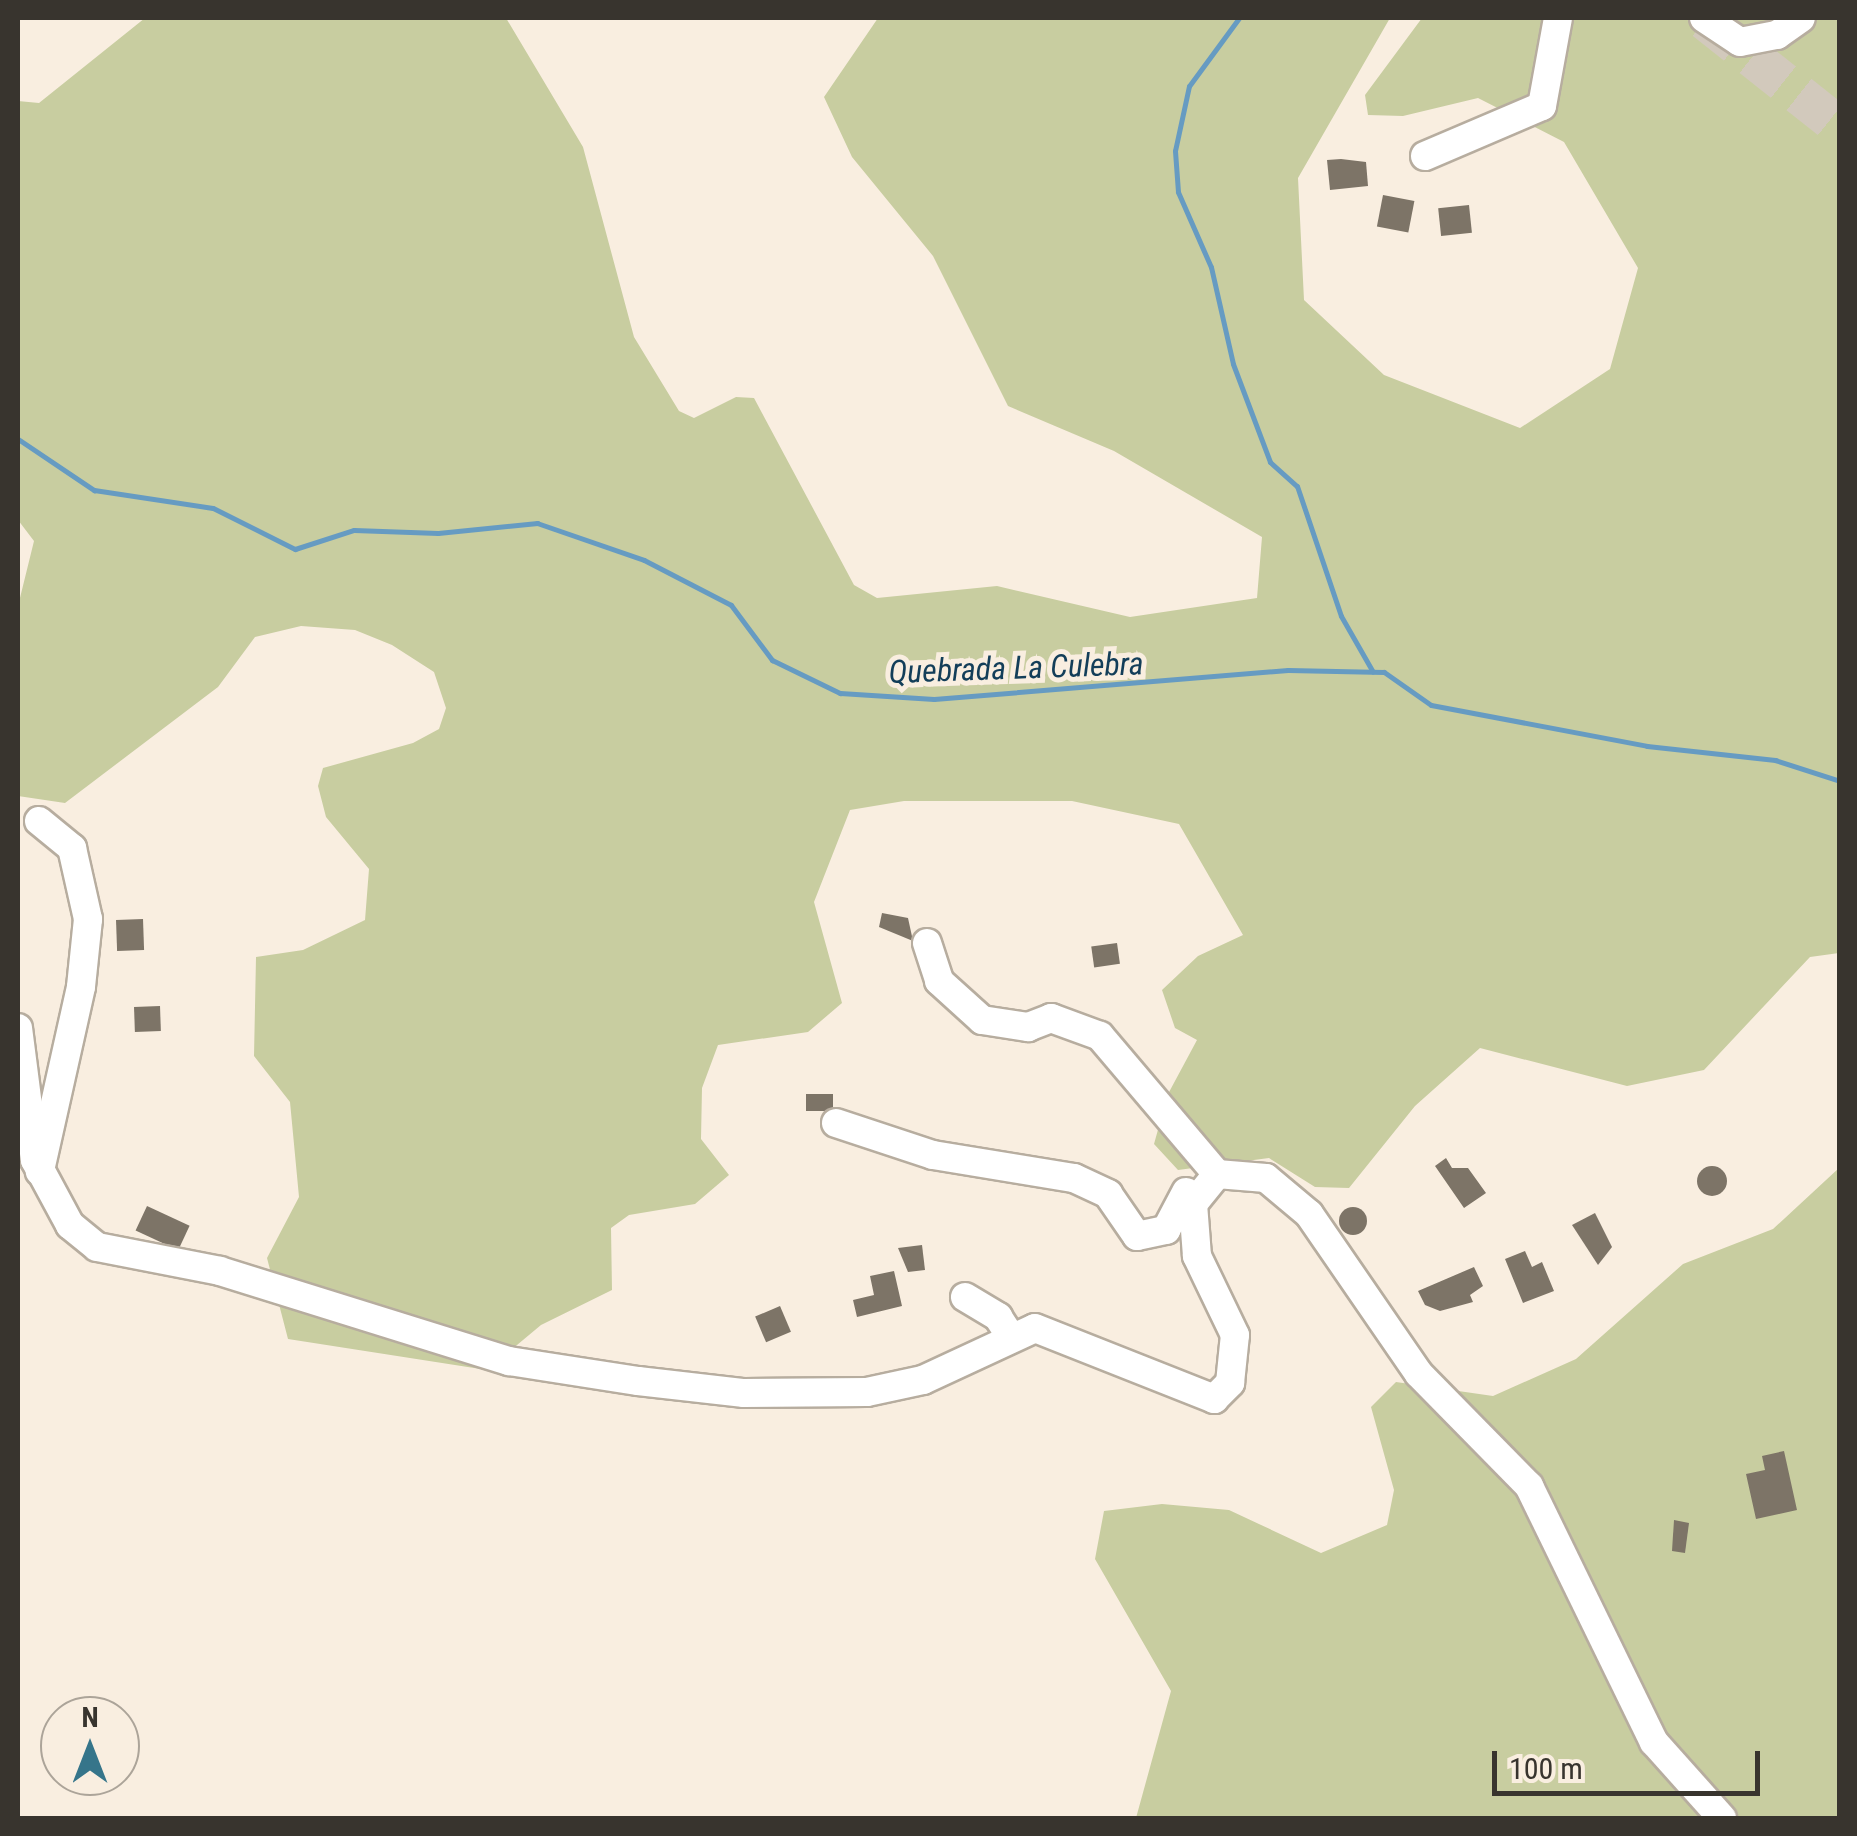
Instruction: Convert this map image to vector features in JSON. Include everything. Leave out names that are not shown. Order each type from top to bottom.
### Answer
[{"type":"street","points":[[1425,156],[1542,106],[1558,18]]},
{"type":"street","points":[[1704,18],[1740,42],[1777,36],[1801,18]]},
{"type":"street","points":[[39,821],[72,848],[88,919],[82,987],[40,1172]]},
{"type":"street","points":[[927,943],[939,981],[982,1020],[1028,1027],[1051,1018],[1100,1036],[1209,1179]]},
{"type":"street","points":[[18,1028],[23,1106],[40,1172],[70,1225],[97,1246],[220,1271],[522,1364],[744,1393],[837,1394],[924,1380],[1009,1334],[1044,1328],[1214,1399],[1230,1383],[1235,1335],[1189,1226],[1209,1179]]},
{"type":"street","points":[[836,1123],[933,1155],[1074,1178],[1108,1194],[1137,1236],[1166,1230],[1188,1189],[1209,1179],[1266,1178],[1309,1214],[1419,1374],[1529,1486],[1654,1742],[1722,1818]]},
{"type":"street","points":[[965,1297],[998,1317],[1009,1334]]},
{"type":"green space","points":[[145,18],[506,18],[583,147],[634,337],[679,411],[694,418],[736,397],[754,398],[854,585],[877,598],[997,586],[1130,617],[1257,598],[1262,537],[1114,451],[1008,406],[933,256],[852,157],[824,97],[878,18],[1390,18],[1298,178],[1304,300],[1384,375],[1520,428],[1610,369],[1638,268],[1564,142],[1478,98],[1403,116],[1368,115],[1365,95],[1422,18],[1839,18],[1839,953],[1810,957],[1704,1070],[1627,1086],[1480,1048],[1415,1106],[1349,1188],[1315,1187],[1269,1158],[1178,1170],[1154,1144],[1168,1094],[1197,1040],[1175,1028],[1162,990],[1198,956],[1243,935],[1179,824],[1072,801],[904,801],[850,810],[814,902],[842,1003],[808,1032],[718,1045],[702,1088],[701,1139],[729,1175],[695,1204],[629,1215],[611,1228],[612,1290],[541,1325],[487,1370],[288,1339],[267,1258],[299,1197],[290,1102],[254,1056],[256,957],[303,950],[365,920],[369,869],[326,817],[318,786],[323,768],[413,743],[439,729],[446,708],[434,672],[392,645],[355,630],[301,626],[255,637],[218,687],[65,803],[18,796],[18,606],[34,541],[18,520],[18,101],[39,103]]},
{"type":"green space","points":[[1839,1168],[1839,1818],[1136,1818],[1171,1691],[1095,1559],[1104,1511],[1162,1504],[1229,1510],[1321,1553],[1387,1525],[1394,1490],[1371,1407],[1396,1382],[1493,1396],[1576,1359],[1683,1264],[1773,1229]]},
{"type":"building","points":[[1327,160],[1366,162],[1368,186],[1330,190]]},
{"type":"building","points":[[1383,195],[1414,201],[1408,233],[1377,226]]},
{"type":"building","points":[[1469,205],[1472,233],[1441,236],[1438,208]]},
{"type":"building","points":[[882,913],[908,918],[913,941],[879,927]]},
{"type":"building","points":[[143,919],[144,950],[117,951],[116,920]]},
{"type":"building","points":[[1117,943],[1120,964],[1094,967],[1091,947]]},
{"type":"building","points":[[160,1006],[161,1031],[135,1032],[134,1007]]},
{"type":"building","points":[[806,1094],[833,1094],[833,1111],[806,1111]]},
{"type":"building","points":[[1446,1158],[1452,1168],[1468,1168],[1486,1193],[1464,1208],[1435,1166]]},
{"type":"building","points":[[1712,1166],[1726,1175],[1727,1181],[1718,1195],[1712,1196],[1698,1187],[1697,1181],[1706,1167]]},
{"type":"building","points":[[147,1206],[190,1226],[178,1250],[136,1230]]},
{"type":"building","points":[[1353,1207],[1363,1211],[1367,1221],[1363,1231],[1353,1235],[1343,1231],[1339,1221],[1343,1211]]},
{"type":"building","points":[[1595,1213],[1612,1247],[1598,1265],[1572,1225]]},
{"type":"building","points":[[922,1245],[925,1270],[908,1272],[898,1248]]},
{"type":"building","points":[[1525,1251],[1532,1267],[1542,1262],[1554,1291],[1523,1303],[1505,1259]]},
{"type":"building","points":[[1474,1267],[1483,1286],[1470,1295],[1473,1302],[1440,1311],[1425,1305],[1418,1291]]},
{"type":"building","points":[[894,1271],[902,1306],[857,1317],[853,1300],[874,1295],[870,1276]]},
{"type":"building","points":[[780,1306],[791,1332],[766,1342],[755,1317]]},
{"type":"building","points":[[1784,1451],[1797,1510],[1756,1519],[1746,1474],[1765,1470],[1762,1456]]},
{"type":"building","points":[[1674,1520],[1689,1523],[1685,1553],[1672,1551]]},
{"type":"waterway","points":[[1239,18],[1189,86],[1175,151],[1178,192],[1211,267],[1233,364],[1270,462],[1297,486],[1341,616],[1373,672]]},
{"type":"waterway","name":"Quebrada La Culebra","points":[[18,439],[94,490],[213,508],[295,549],[354,530],[438,533],[537,523],[644,560],[731,605],[772,660],[840,693],[934,699],[1288,670],[1384,672],[1431,705],[1647,746],[1775,760],[1840,781]]},
{"type":"tunnel","points":[[1705,20],[1840,127]]}]
